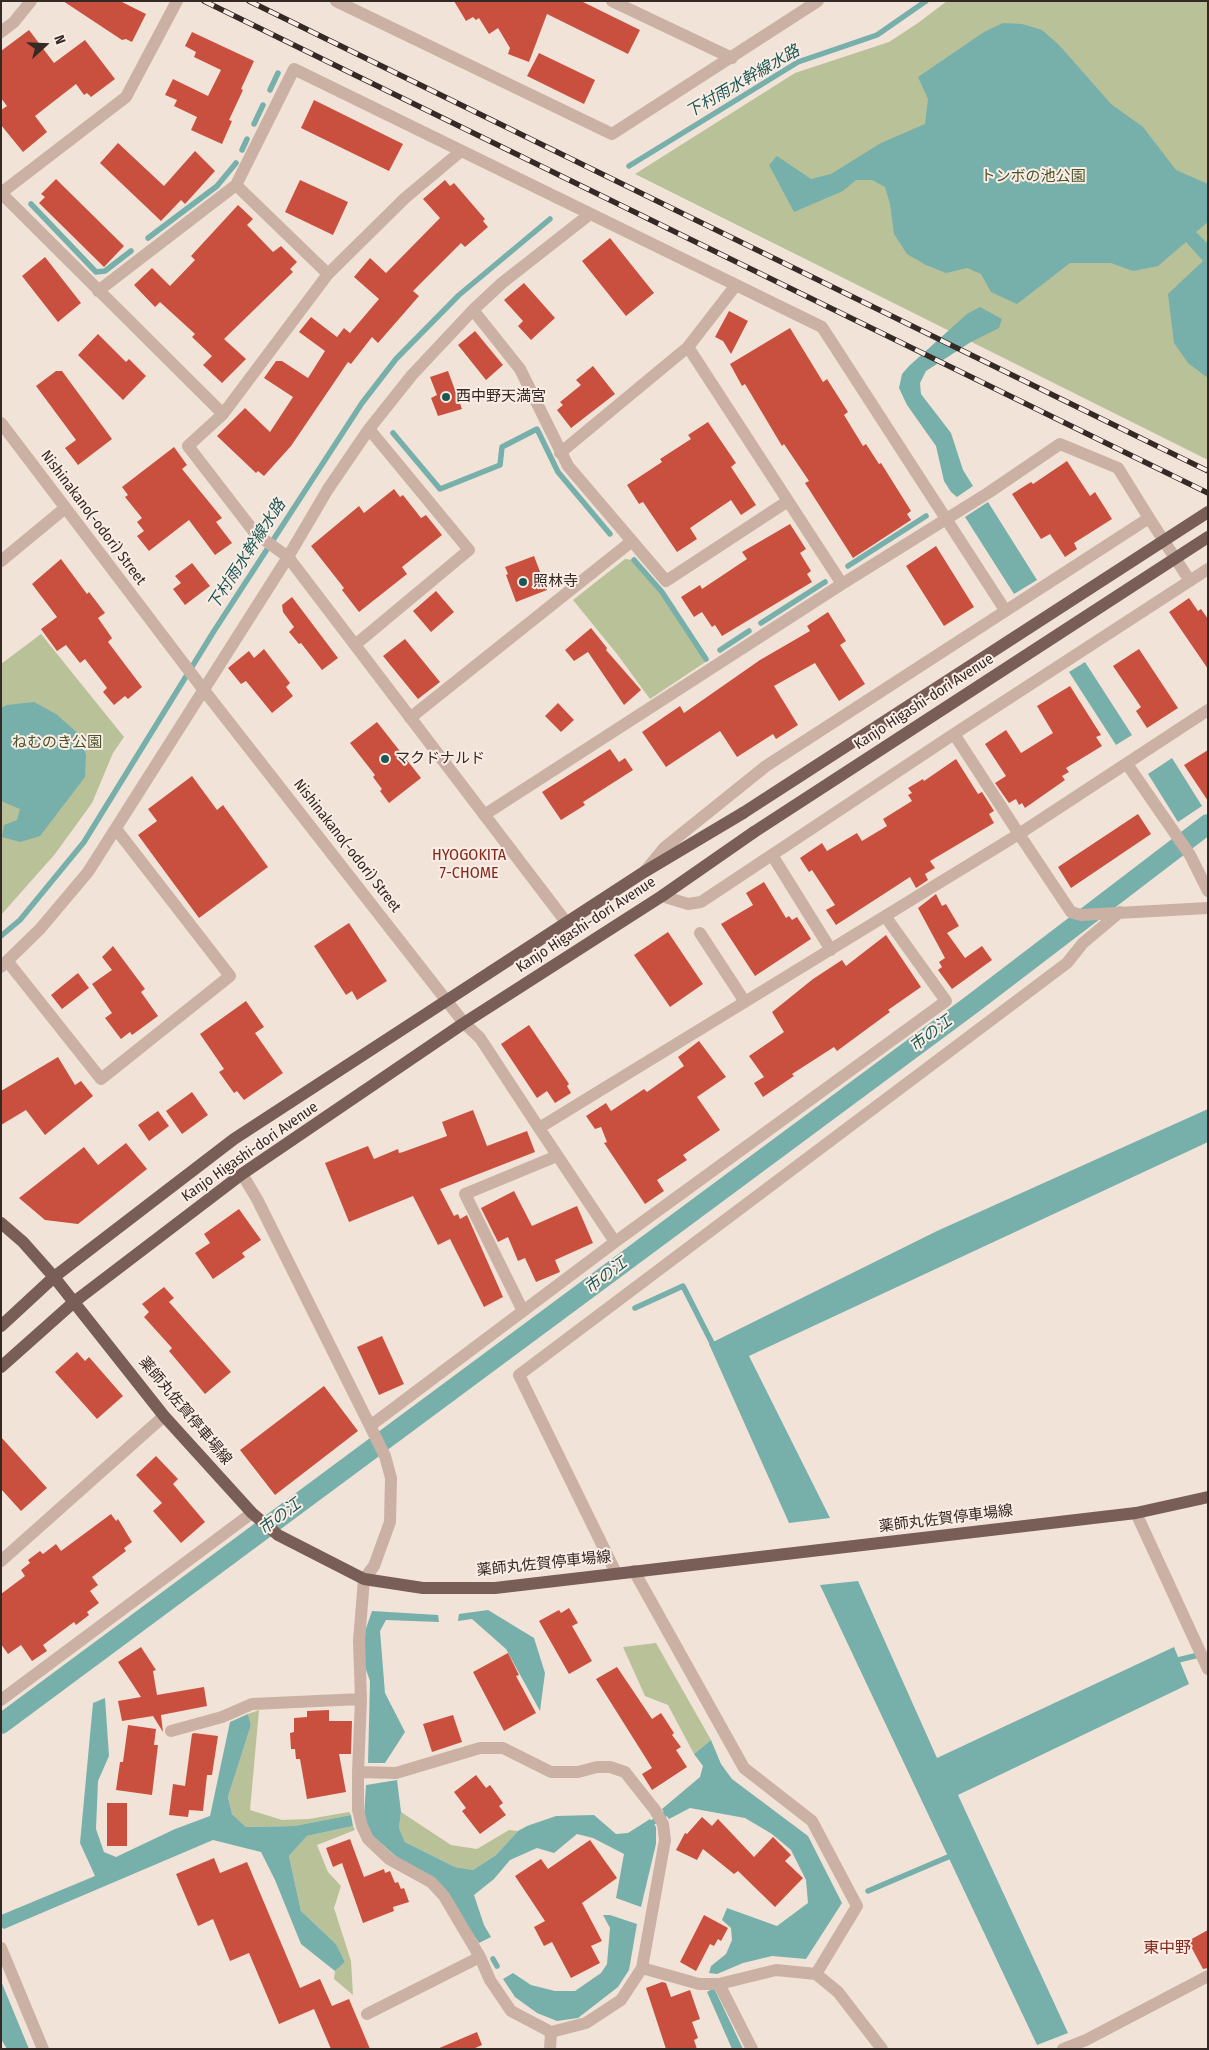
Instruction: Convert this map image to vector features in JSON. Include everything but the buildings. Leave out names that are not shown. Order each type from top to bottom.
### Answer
[{"type":"main road","name":"Kanjo Higashi-dori Avenue","points":[[1,1326],[54,1277],[234,1139],[566,922],[644,872],[743,813],[1208,512]]},
{"type":"main road","name":"Kanjo Higashi-dori Avenue","points":[[1,1366],[74,1302],[242,1174],[464,1023],[662,896],[754,832],[1208,537]]},
{"type":"main road","name":"薬師丸佐賀停車場線","points":[[1,1223],[23,1242],[54,1277],[164,1416],[254,1515],[278,1535],[364,1579],[423,1588],[495,1588],[1136,1513],[1208,1497]]},
{"type":"street","points":[[1,32],[14,22],[32,1]]},
{"type":"street","points":[[177,1],[126,97],[1,193],[223,414]]},
{"type":"street","points":[[336,1],[612,134],[818,1]]},
{"type":"street","points":[[612,1],[732,58]]},
{"type":"street","points":[[98,291],[236,185],[294,69],[460,152],[822,326],[1005,610]]},
{"type":"street","points":[[460,152],[405,198],[328,274],[223,414],[188,446],[255,533],[288,558],[566,922]]},
{"type":"street","points":[[236,185],[328,274]]},
{"type":"street","points":[[116,829],[230,976],[101,1079],[4,965],[40,929],[88,872],[288,558],[328,489],[369,429],[412,375],[473,310],[502,283],[590,214]]},
{"type":"street","points":[[560,453],[688,347],[736,285]]},
{"type":"street","points":[[473,310],[520,369],[568,466],[666,581],[788,501]]},
{"type":"street","points":[[688,347],[842,584]]},
{"type":"street","name":"Nishinakano(-odori) Street","points":[[1,423],[64,509],[178,656],[464,1023],[480,1038],[615,1242]]},
{"type":"street","points":[[355,645],[469,550],[369,429]]},
{"type":"street","points":[[484,815],[1060,444],[1118,468],[1190,581]]},
{"type":"street","points":[[1,561],[64,509]]},
{"type":"street","points":[[644,872],[664,848],[766,766],[1149,518]]},
{"type":"street","points":[[410,718],[632,541]]},
{"type":"street","points":[[662,896],[688,904],[701,902],[954,734],[1208,569]]},
{"type":"street","points":[[539,1128],[1019,834],[1208,710]]},
{"type":"street","points":[[954,734],[1071,912],[1081,915],[1208,908]]},
{"type":"street","points":[[1127,764],[1175,836],[1190,855],[1208,892]]},
{"type":"street","points":[[772,855],[831,950]]},
{"type":"street","points":[[616,1573],[519,1375],[1067,963],[1083,943],[1120,912]]},
{"type":"street","points":[[371,1428],[615,1242],[946,1001],[885,916]]},
{"type":"street","points":[[700,933],[745,1002]]},
{"type":"street","points":[[523,1311],[465,1194],[557,1156]]},
{"type":"street","points":[[242,1174],[262,1208],[385,1456],[391,1478],[390,1522],[374,1566],[364,1579],[359,1641],[360,1699],[358,1772],[358,1810],[362,1826],[368,1838],[389,1859],[431,1882],[444,1896],[480,1957],[490,1980],[512,2011],[552,2032],[586,2023],[621,2000],[642,1968],[665,1840],[663,1824],[655,1810],[625,1772],[610,1767],[597,1767],[578,1772],[551,1772],[503,1748],[480,1748],[396,1773],[358,1772]]},
{"type":"street","points":[[1,1561],[164,1416]]},
{"type":"street","points":[[1136,1513],[1208,1669]]},
{"type":"street","points":[[1,1700],[254,1515]]},
{"type":"street","points":[[634,1571],[744,1768],[812,1821],[857,1906],[816,1974]]},
{"type":"street","points":[[171,1731],[222,1717],[252,1704],[360,1699]]},
{"type":"street","points":[[1,1948],[43,2049]]},
{"type":"street","points":[[367,2014],[480,1957]]},
{"type":"street","points":[[642,1968],[699,1984],[719,1984],[776,1970],[816,1974],[838,1992],[882,2049]]},
{"type":"street","points":[[1063,2049],[1086,2040],[1208,1976]]},
{"type":"street","points":[[719,1984],[752,2049]]},
{"type":"street","points":[[550,2049],[552,2032]]},
{"type":"green space","name":"トンボの池公園","points":[[947,1],[1208,1],[1208,460],[635,174],[795,73],[889,42]]},
{"type":"green space","points":[[625,559],[634,560],[662,592],[707,661],[650,699],[617,654],[573,600]]},
{"type":"green space","name":"ねむのき公園","points":[[41,634],[124,737],[113,753],[92,803],[55,854],[1,915],[1,664]]},
{"type":"green space","points":[[656,1643],[711,1740],[694,1754],[668,1705],[645,1696],[623,1647]]},
{"type":"green space","points":[[259,1710],[250,1810],[282,1820],[309,1819],[349,1812],[351,1815],[294,1826],[246,1827],[232,1814],[228,1797],[251,1725],[248,1714]]},
{"type":"green space","points":[[401,1812],[451,1845],[477,1849],[509,1830],[518,1831],[496,1855],[473,1870],[455,1867],[405,1842],[399,1828]]},
{"type":"green space","points":[[353,1826],[355,1830],[317,1845],[328,1872],[341,1886],[334,1908],[351,1961],[353,1995],[334,1979],[335,1971],[345,1962],[336,1944],[301,1911],[289,1856],[307,1836]]},
{"type":"water","points":[[1003,23],[1022,24],[1042,30],[1059,45],[1111,104],[1143,127],[1176,170],[1208,184],[1208,222],[1196,232],[1208,244],[1208,378],[1188,363],[1174,343],[1168,294],[1203,261],[1186,242],[1158,266],[1133,271],[1111,263],[1070,263],[1017,304],[991,292],[981,274],[967,268],[946,273],[926,265],[907,254],[894,234],[890,204],[885,187],[872,180],[856,180],[843,191],[794,212],[769,165],[777,156],[811,179],[831,174],[881,143],[925,124],[928,99],[918,77],[984,32]]},
{"type":"water","points":[[980,307],[1002,319],[999,328],[971,342],[926,371],[920,383],[921,394],[951,433],[963,470],[973,486],[957,497],[951,492],[944,481],[936,446],[907,405],[899,388],[902,374],[909,366],[967,314]]},
{"type":"water","points":[[988,502],[1037,580],[1014,594],[965,517]]},
{"type":"water","points":[[1085,662],[1132,735],[1116,745],[1069,672]]},
{"type":"water","points":[[34,702],[56,714],[80,735],[86,755],[85,777],[40,836],[20,842],[2,837],[4,825],[17,820],[20,809],[1,801],[1,708],[7,705]]},
{"type":"water","points":[[1172,758],[1202,806],[1178,822],[1148,774]]},
{"type":"water","points":[[1208,1109],[1208,1142],[749,1356],[830,1518],[789,1523],[709,1344],[937,1231]]},
{"type":"water","points":[[858,1581],[937,1758],[1174,1647],[1189,1684],[958,1795],[1068,2033],[1037,2045],[820,1585]]},
{"type":"water","points":[[488,1610],[534,1638],[545,1673],[540,1711],[506,1649],[472,1619],[458,1621],[459,1614]]},
{"type":"water","points":[[372,1611],[438,1615],[439,1622],[386,1620],[380,1631],[385,1693],[405,1732],[385,1763],[368,1763],[370,1681],[359,1649]]},
{"type":"water","points":[[105,1698],[109,1756],[98,1781],[96,1829],[104,1852],[116,1857],[175,1829],[210,1816],[230,1722],[248,1714],[251,1725],[228,1797],[232,1814],[246,1827],[294,1826],[351,1815],[353,1826],[307,1836],[289,1856],[301,1911],[336,1944],[345,1962],[335,1971],[301,1944],[275,1880],[261,1852],[213,1840],[4,1929],[1,1927],[1,1915],[95,1876],[80,1843],[93,1703]]},
{"type":"water","points":[[711,1740],[721,1764],[732,1779],[808,1836],[842,1903],[806,1959],[772,1956],[743,1963],[717,1974],[709,1973],[711,1966],[726,1954],[732,1940],[731,1928],[722,1920],[727,1908],[777,1926],[808,1903],[806,1880],[791,1850],[772,1834],[745,1818],[690,1808],[669,1819],[662,1809],[700,1777],[703,1766],[694,1754]]},
{"type":"water","points":[[397,1780],[401,1812],[399,1828],[405,1842],[455,1867],[473,1870],[496,1855],[518,1831],[556,1816],[594,1815],[616,1834],[628,1833],[650,1819],[656,1827],[656,1844],[641,1907],[616,1898],[624,1854],[593,1838],[577,1834],[554,1853],[537,1848],[510,1860],[494,1879],[474,1895],[484,1925],[491,1937],[479,1943],[447,1894],[393,1854],[372,1835],[364,1817],[366,1785]]},
{"type":"water","points":[[603,1915],[610,1915],[637,1924],[629,1970],[618,1987],[578,2018],[557,2021],[537,2013],[515,1997],[503,1979],[513,1973],[531,1985],[555,1991],[575,1991],[601,1973],[607,1964],[610,1928]]},
{"type":"water","points":[[1,1981],[29,2049],[7,2049],[1,2039]]},
{"type":"water","points":[[714,1988],[743,2049],[732,2049],[707,1992]]},
{"type":"waterway","name":"下村雨水幹線水路","points":[[629,166],[798,62],[877,35],[926,1]]},
{"type":"waterway","points":[[270,90],[278,73]]},
{"type":"waterway","points":[[254,124],[263,105]]},
{"type":"waterway","points":[[242,150],[247,139]]},
{"type":"waterway","points":[[148,238],[217,186],[236,163]]},
{"type":"waterway","points":[[31,204],[96,272],[105,271],[131,251]]},
{"type":"waterway","name":"下村雨水幹線水路","points":[[1,936],[20,920],[84,842],[214,631],[362,403],[396,359],[459,295],[550,219]]},
{"type":"waterway","points":[[393,433],[440,489],[500,465],[502,447],[537,429],[558,472],[610,534]]},
{"type":"waterway","points":[[848,566],[926,516]]},
{"type":"waterway","points":[[634,560],[662,592],[706,659]]},
{"type":"waterway","points":[[761,623],[825,582]]},
{"type":"waterway","points":[[720,650],[749,631]]},
{"type":"waterway","name":"市の江","points":[[1,1724],[971,1005],[1208,824]]},
{"type":"waterway","points":[[635,1308],[683,1286],[712,1343],[718,1346]]},
{"type":"waterway","points":[[1178,1660],[1203,1654]]},
{"type":"waterway","points":[[652,1823],[665,1814]]},
{"type":"waterway","points":[[868,1891],[948,1857]]},
{"type":"waterway","points":[[493,1959],[497,1966]]},
{"type":"railway","points":[[204,1],[1208,493]]},
{"type":"railway","points":[[249,1],[1208,471]]},
{"type":"place","name":"西中野天満宮","points":[[446,397]]},
{"type":"place","name":"照林寺","points":[[523,582]]},
{"type":"place","name":"マクドナルド","points":[[385,759]]},
{"type":"district","name":"HYOGOKITA 7-CHOME","points":[[469,865]]},
{"type":"district","name":"東中野","points":[[1167,1949]]}]
